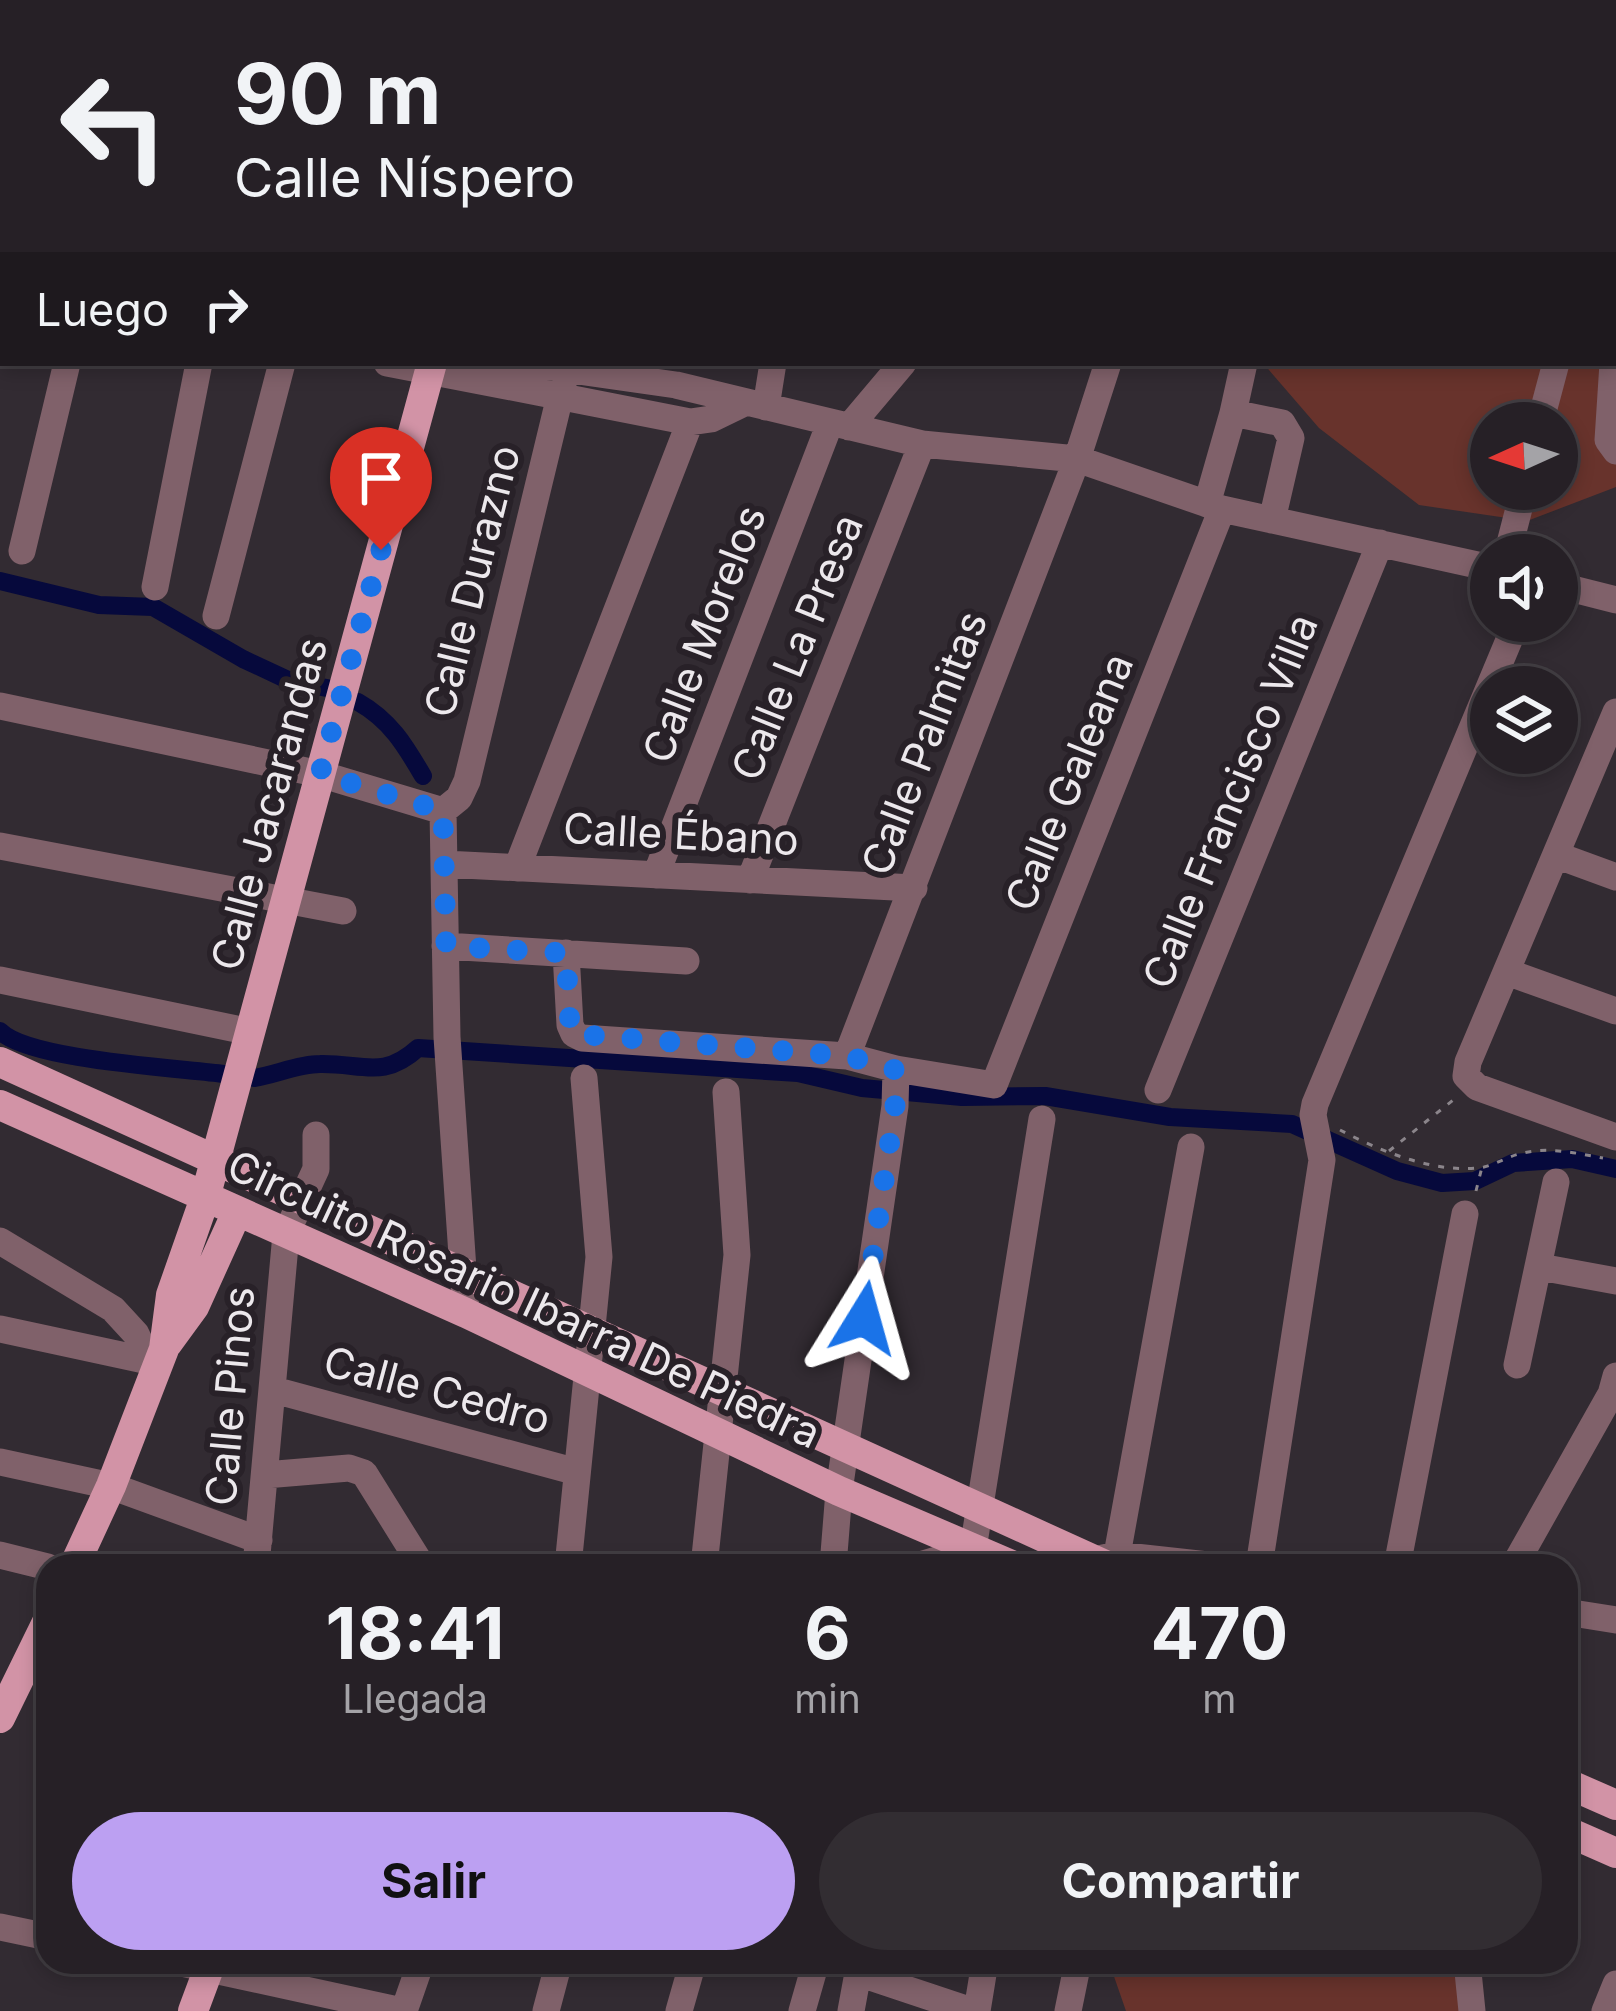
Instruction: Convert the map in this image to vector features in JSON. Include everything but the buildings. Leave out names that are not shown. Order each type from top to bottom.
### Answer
[{"type":"main road","name":"Calle Jacarandas","points":[[157,1358],[171,1295],[205,1198],[251,1032],[431,367]]},
{"type":"main road","points":[[0,1062],[1081,1554]]},
{"type":"main road","name":"Circuito Rosario Ibarra De Piedra","points":[[0,1105],[466,1313],[839,1491],[983,1554]]},
{"type":"main road","points":[[80,1554],[111,1486],[157,1358],[194,1307],[237,1212]]},
{"type":"main road","points":[[4,1703],[36,1660]]},
{"type":"main road","points":[[1578,1788],[1616,1805]]},
{"type":"main road","points":[[1578,1836],[1616,1852]]},
{"type":"main road","points":[[194,2011],[207,1974]]},
{"type":"street","points":[[22,551],[66,366]]},
{"type":"street","points":[[154,587],[199,366]]},
{"type":"street","points":[[216,616],[281,366]]},
{"type":"street","points":[[676,386],[699,366]]},
{"type":"street","points":[[756,405],[772,366]]},
{"type":"street","name":"Calle Morelos","points":[[656,875],[839,425],[900,366]]},
{"type":"street","name":"Calle Palmitas","points":[[847,1056],[1077,459],[1107,366]]},
{"type":"street","name":"Calle Galeana","points":[[896,1085],[994,1084],[1215,507],[1243,366]]},
{"type":"street","points":[[1546,402],[1555,366]]},
{"type":"street","points":[[1613,366],[1608,440],[1616,451]]},
{"type":"street","points":[[431,367],[676,386],[922,444],[1077,459],[1215,507],[1470,563]]},
{"type":"street","points":[[564,377],[690,422],[756,405]]},
{"type":"street","name":"Calle Durazno","points":[[443,811],[459,797],[466,781],[564,377]]},
{"type":"street","points":[[1233,413],[1282,423],[1291,438],[1272,520]]},
{"type":"street","points":[[517,868],[690,422]]},
{"type":"street","name":"Calle La Presa","points":[[750,880],[922,444]]},
{"type":"street","name":"Calle Francisco Villa","points":[[1158,1090],[1380,543]]},
{"type":"street","points":[[1578,590],[1616,600]]},
{"type":"street","points":[[1261,1554],[1321,1144],[1312,1115],[1507,642]]},
{"type":"street","points":[[0,706],[320,774],[443,811],[448,1049],[466,1313]]},
{"type":"street","points":[[1616,712],[1607,757],[1556,855],[1468,1061],[1466,1076],[1477,1087],[1616,1137]]},
{"type":"street","points":[[0,846],[343,911]]},
{"type":"street","points":[[1556,855],[1616,877]]},
{"type":"street","name":"Calle Ébano","points":[[444,864],[914,889]]},
{"type":"street","points":[[446,946],[686,961]]},
{"type":"street","points":[[566,953],[574,1034],[847,1056],[896,1085],[834,1554]]},
{"type":"street","points":[[1508,972],[1616,1011]]},
{"type":"street","points":[[0,980],[251,1032]]},
{"type":"street","points":[[569,1554],[599,1257],[584,1078]]},
{"type":"street","points":[[705,1554],[737,1255],[726,1091]]},
{"type":"street","points":[[960,1554],[973,1550],[1042,1119]]},
{"type":"street","points":[[286,1234],[316,1169],[316,1135]]},
{"type":"street","points":[[1100,1554],[1191,1147]]},
{"type":"street","points":[[1517,1365],[1556,1182]]},
{"type":"street","points":[[1399,1554],[1465,1214]]},
{"type":"street","name":"Calle Pinos","points":[[258,1553],[286,1234]]},
{"type":"street","points":[[0,1241],[113,1309],[157,1358]]},
{"type":"street","points":[[1540,1267],[1616,1281]]},
{"type":"street","points":[[0,1329],[157,1358]]},
{"type":"street","points":[[1521,1554],[1611,1394],[1616,1376]]},
{"type":"street","name":"Calle Cedro","points":[[274,1390],[577,1472]]},
{"type":"street","points":[[0,1462],[111,1486],[258,1553]]},
{"type":"street","points":[[266,1475],[349,1468],[364,1473],[415,1554]]},
{"type":"street","points":[[0,1555],[36,1564]]},
{"type":"street","points":[[1578,1618],[1616,1620]]},
{"type":"street","points":[[0,1927],[36,1934]]},
{"type":"street","points":[[262,1974],[403,2011],[417,1974]]},
{"type":"street","points":[[546,2011],[556,1974]]},
{"type":"street","points":[[680,2011],[689,1974]]},
{"type":"street","points":[[802,2011],[813,1974]]},
{"type":"street","points":[[851,2011],[858,1974]]},
{"type":"street","points":[[875,1974],[975,2011],[983,1974]]},
{"type":"street","points":[[1068,2011],[1076,1974]]},
{"type":"street","points":[[1468,1974],[1472,2011]]},
{"type":"street","points":[[1605,2011],[1616,1984]]},
{"type":"path","points":[[1388,1152],[1458,1097],[1466,1076]]},
{"type":"path","points":[[1312,1115],[1388,1152],[1440,1166],[1482,1170],[1523,1153],[1545,1150],[1616,1161]]},
{"type":"path","points":[[1478,1186],[1482,1170]]},
{"type":"shaded area","points":[[1266,366],[1616,366],[1616,487],[1578,502],[1578,402],[1470,402],[1470,510],[1556,510],[1527,521],[1419,505],[1319,428]]},
{"type":"shaded area","points":[[1113,1974],[1456,1974],[1461,2011],[1126,2011]]},
{"type":"waterway","points":[[0,581],[99,605],[153,607],[290,681],[332,689]]},
{"type":"waterway","points":[[358,702],[388,725],[423,776]]},
{"type":"waterway","points":[[0,1031],[16,1041],[71,1056],[224,1074]]},
{"type":"waterway","points":[[254,1078],[312,1064],[383,1067],[418,1048],[798,1073],[862,1088],[962,1097],[1045,1096],[1170,1117],[1292,1124],[1397,1171],[1442,1183],[1475,1181],[1513,1163],[1572,1159],[1616,1169]]},
{"type":"route","points":[[381,550],[320,774],[443,811],[446,946],[566,953],[574,1034],[847,1056],[896,1070],[895,1106],[864,1318]]}]
